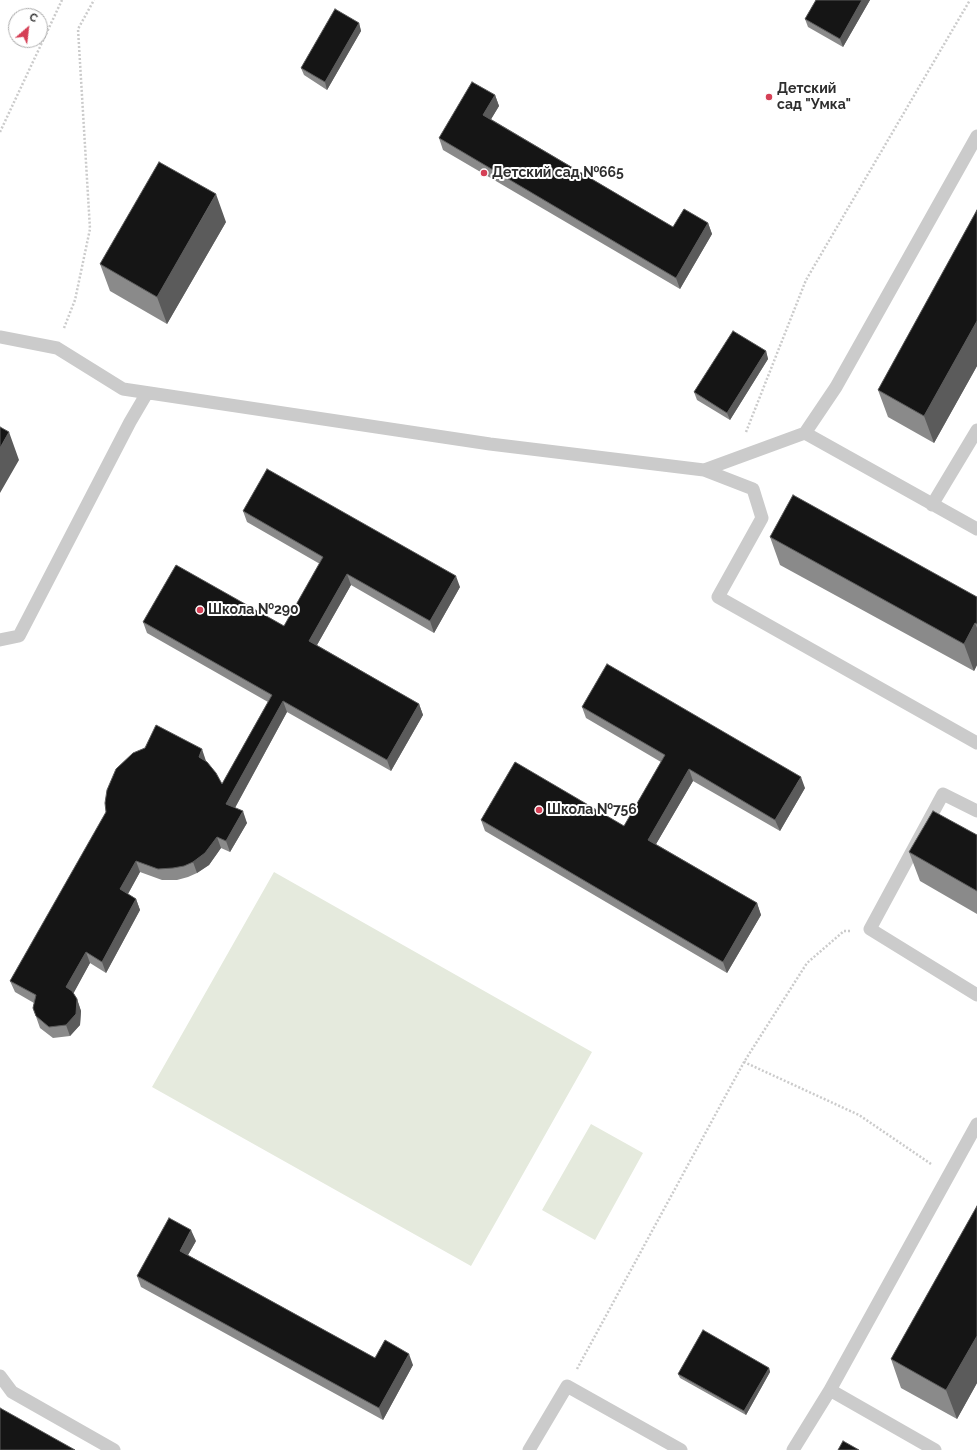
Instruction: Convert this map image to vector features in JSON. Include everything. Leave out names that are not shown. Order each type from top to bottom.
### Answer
[{"type":"lane","points":[[704,470],[805,433],[836,386],[977,136]]},
{"type":"lane","points":[[0,337],[57,348],[123,389],[490,444],[704,470],[753,489],[762,518],[718,597],[977,743]]},
{"type":"lane","points":[[0,640],[19,636],[130,422],[147,393]]},
{"type":"lane","points":[[932,505],[977,430]]},
{"type":"lane","points":[[805,433],[977,529]]},
{"type":"lane","points":[[977,811],[943,794],[870,929],[977,995]]},
{"type":"lane","points":[[793,1450],[830,1390],[977,1124]]},
{"type":"lane","points":[[0,1376],[12,1392],[114,1450]]},
{"type":"lane","points":[[529,1450],[567,1386],[681,1450]]},
{"type":"lane","points":[[830,1390],[935,1450]]},
{"type":"path","points":[[0,132],[62,0]]},
{"type":"path","points":[[57,348],[75,300],[90,229],[78,29],[94,0]]},
{"type":"path","points":[[736,459],[757,401],[806,280],[970,0]]},
{"type":"path","points":[[567,1386],[744,1062],[807,963],[844,931],[870,929]]},
{"type":"path","points":[[744,1062],[859,1115],[948,1175]]},
{"type":"shaded area","points":[[274,872],[592,1052],[471,1266],[152,1087]]},
{"type":"shaded area","points":[[591,1124],[643,1153],[595,1240],[542,1210]]},
{"type":"building","points":[[816,0],[862,0],[840,39],[805,19]]},
{"type":"building","points":[[335,9],[359,23],[325,82],[301,68]]},
{"type":"building","points":[[472,82],[495,95],[483,115],[673,227],[684,209],[708,223],[676,278],[439,138]]},
{"type":"building","points":[[159,162],[216,194],[157,297],[100,264]]},
{"type":"building","points":[[977,210],[977,321],[924,416],[878,390]]},
{"type":"building","points":[[733,331],[766,351],[727,413],[694,392]]},
{"type":"building","points":[[0,427],[9,432],[0,448]]},
{"type":"building","points":[[267,469],[456,576],[430,621],[347,574],[309,641],[419,704],[387,760],[283,701],[226,804],[243,811],[226,841],[217,837],[205,853],[193,862],[184,866],[158,869],[136,861],[120,889],[136,899],[102,962],[86,952],[66,987],[72,991],[77,999],[76,1014],[66,1025],[49,1027],[36,1016],[33,1008],[36,995],[10,981],[106,812],[105,803],[107,790],[116,769],[133,753],[145,748],[156,725],[202,749],[199,757],[207,762],[216,773],[222,784],[272,695],[143,622],[176,565],[284,626],[323,557],[243,511]]},
{"type":"building","points":[[793,495],[977,597],[977,624],[975,623],[964,644],[770,537]]},
{"type":"building","name":"Школа №756","points":[[607,664],[801,777],[775,820],[689,769],[648,840],[757,903],[723,962],[481,820],[515,762],[624,826],[665,755],[582,707]]},
{"type":"building","points":[[933,811],[977,835],[977,891],[909,852]]},
{"type":"building","points":[[977,1206],[977,1336],[946,1390],[891,1359]]},
{"type":"building","points":[[169,1218],[191,1230],[180,1251],[375,1358],[385,1340],[409,1354],[379,1408],[137,1276]]},
{"type":"building","points":[[703,1330],[769,1368],[744,1411],[678,1374]]},
{"type":"building","points":[[0,1408],[75,1450],[0,1450]]},
{"type":"building","points":[[843,1441],[859,1450],[838,1450]]},
{"type":"place","name":"Детский сад \"Умка\"","points":[[769,97]]},
{"type":"place","name":"Детский сад №665","points":[[484,173]]},
{"type":"place","name":"Школа №290","points":[[200,610]]},
{"type":"place","name":"Школа №756","points":[[539,810]]}]
